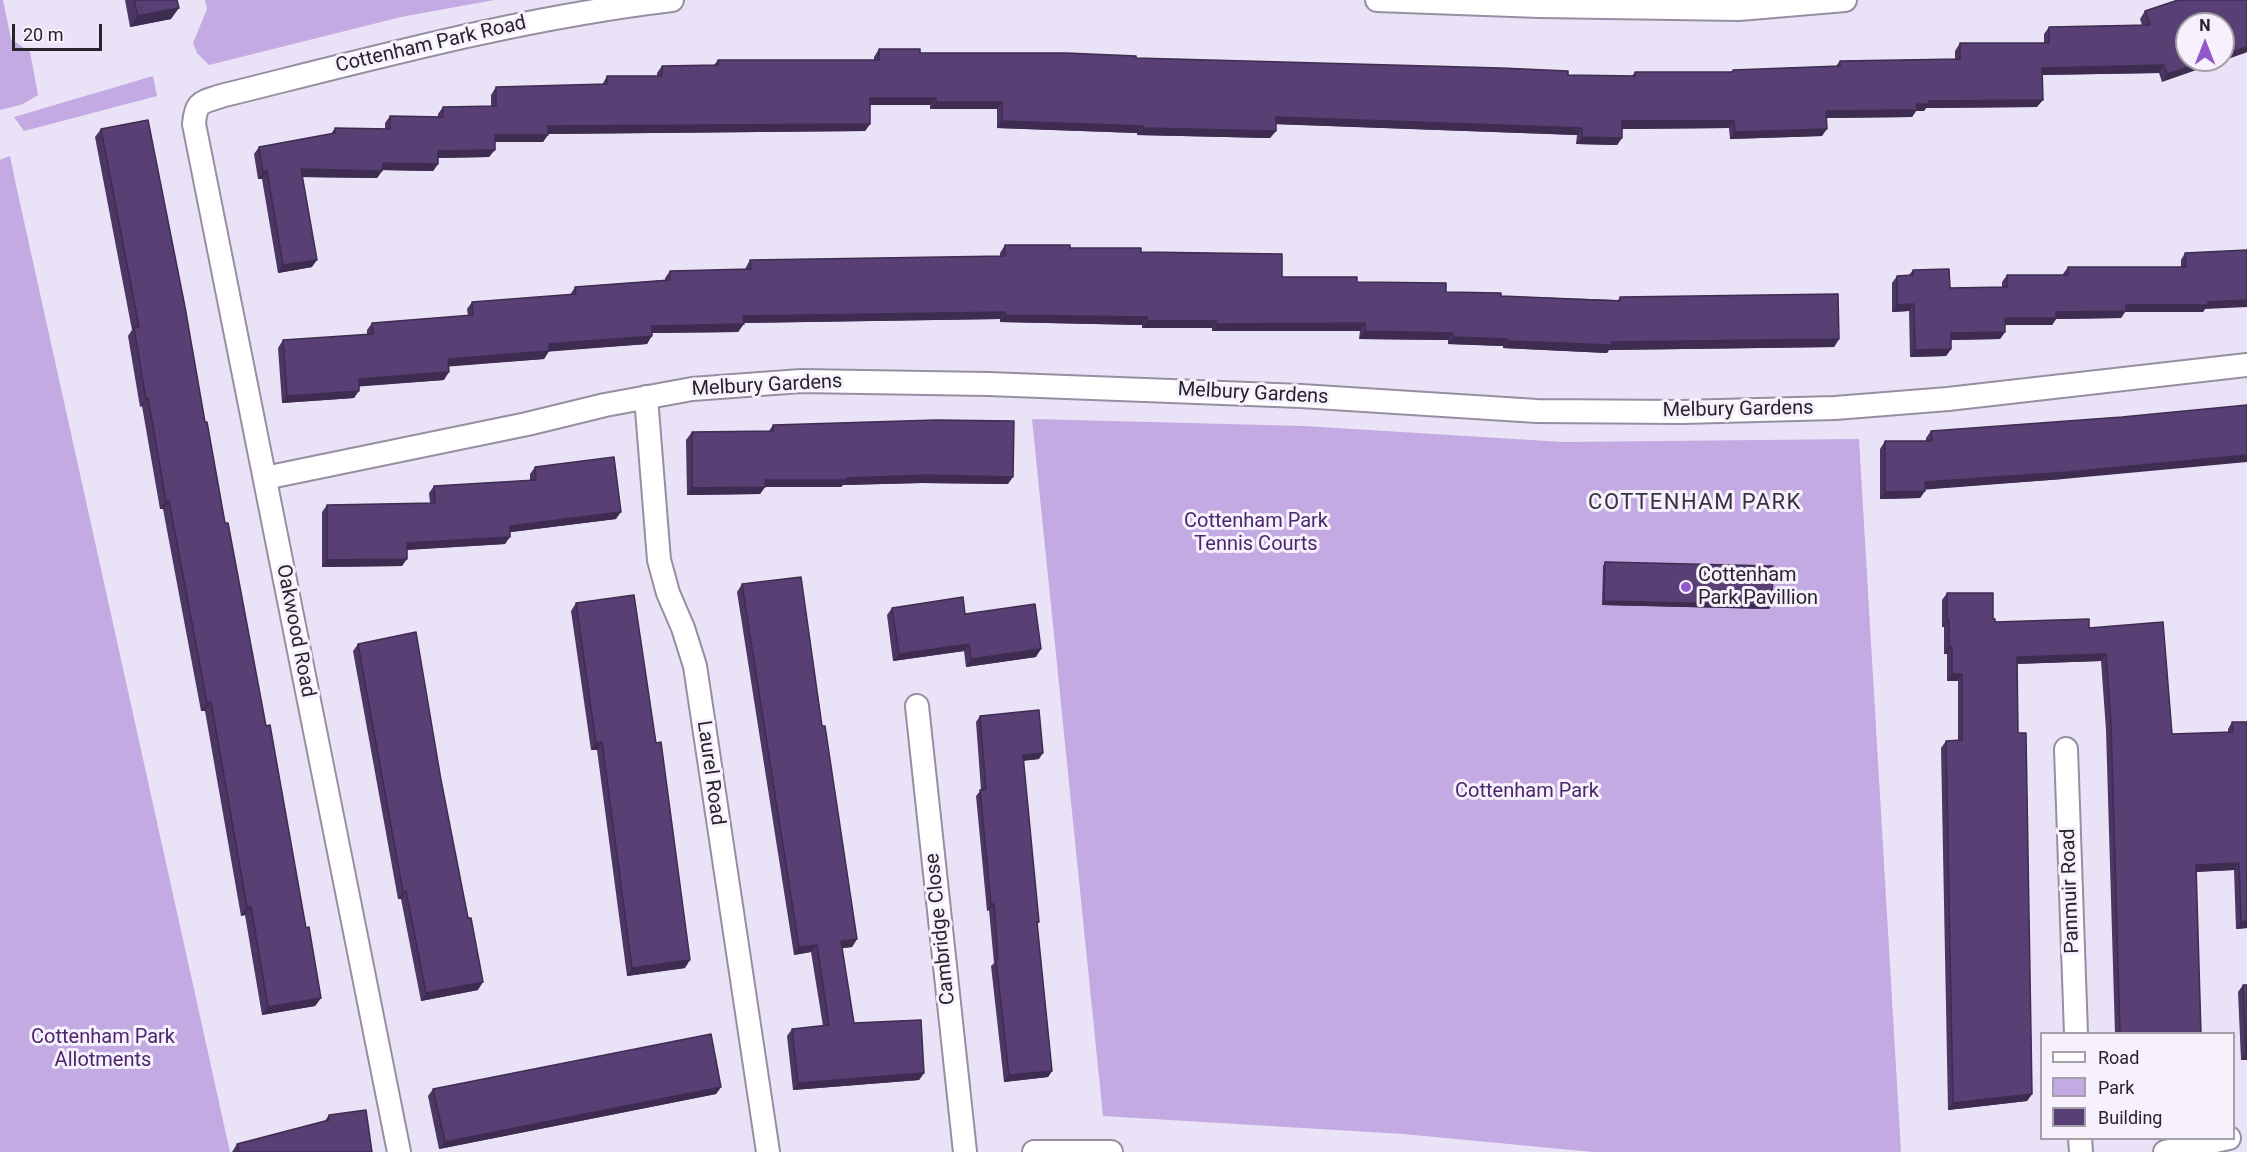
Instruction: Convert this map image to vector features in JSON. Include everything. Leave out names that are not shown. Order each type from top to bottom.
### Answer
[{"type":"street","name":"Cottenham Park Road","points":[[195,109],[199,104],[221,96],[418,47],[551,18],[672,0]]},
{"type":"street","points":[[1377,0],[1739,9],[1845,0]]},
{"type":"street","name":"Oakwood Road","points":[[195,109],[194,124],[399,1152]]},
{"type":"street","name":"Melbury Gardens","points":[[265,478],[646,397],[692,389],[801,381],[988,384],[1300,396],[1537,411],[1682,412],[1835,408],[1948,399],[2247,365]]},
{"type":"street","name":"Laurel Road","points":[[646,397],[659,560],[695,666],[768,1152]]},
{"type":"street","name":"Cambridge Close","points":[[917,706],[965,1152]]},
{"type":"street","name":"Panmuir Road","points":[[2066,749],[2076,1032]]},
{"type":"street","points":[[2165,1152],[2220,1140]]},
{"type":"street","points":[[1034,1152],[1112,1152]]},
{"type":"green space","points":[[0,0],[3,0],[11,39],[30,52],[38,95],[23,104],[0,110]]},
{"type":"green space","points":[[205,0],[494,0],[401,17],[209,65],[197,53],[193,43],[207,9]]},
{"type":"green space","points":[[153,76],[157,96],[24,131],[14,117]]},
{"type":"green space","name":"Cottenham Park Allotments","points":[[10,156],[230,1152],[0,1152],[0,160]]},
{"type":"green space","name":"Cottenham Park","points":[[1032,419],[1304,426],[1563,442],[1859,439],[1901,1152],[1593,1152],[1403,1134],[1103,1116]]},
{"type":"building","points":[[134,0],[177,0],[179,8],[138,16]]},
{"type":"building","points":[[2178,0],[2247,0],[2247,47],[2235,51],[2235,12],[2175,12],[2175,71],[2167,74],[2164,65],[2042,68],[2043,100],[1929,101],[1929,104],[1916,104],[1917,110],[1826,111],[1827,129],[1735,132],[1734,121],[1622,121],[1622,138],[1582,137],[1582,128],[1276,117],[1276,131],[1143,128],[1143,126],[1002,121],[1002,102],[936,102],[936,98],[870,98],[870,124],[548,126],[548,135],[495,135],[495,150],[438,151],[438,164],[383,163],[382,171],[301,169],[317,260],[283,265],[267,171],[263,172],[259,147],[335,133],[335,128],[390,129],[390,116],[443,117],[443,107],[496,106],[496,87],[607,84],[607,76],[662,76],[662,66],[718,65],[718,60],[879,60],[879,49],[920,49],[920,53],[1066,53],[1136,56],[1136,58],[1501,68],[1568,71],[1568,75],[1635,76],[1635,72],[1733,72],[1733,70],[1840,66],[1840,61],[1960,59],[1960,43],[2049,43],[2049,27],[2150,25],[2145,11]]},
{"type":"building","points":[[148,120],[225,523],[228,523],[266,726],[270,725],[306,928],[309,927],[321,998],[268,1007],[251,907],[247,907],[211,702],[207,703],[169,501],[166,501],[148,398],[146,399],[134,328],[139,327],[101,129]]},
{"type":"building","points":[[1005,245],[1141,248],[1141,252],[1282,254],[1282,277],[1357,277],[1357,282],[1446,283],[1446,292],[1501,293],[1501,296],[1620,301],[1620,297],[1838,294],[1839,339],[1612,342],[1612,345],[1453,337],[1453,333],[1365,331],[1365,323],[1217,324],[1217,321],[1147,321],[1147,317],[1005,315],[1005,312],[743,316],[744,324],[652,326],[652,336],[549,344],[549,351],[448,359],[449,372],[359,379],[359,391],[287,396],[283,340],[373,334],[372,323],[473,315],[472,302],[576,294],[575,287],[670,280],[670,271],[751,269],[750,260],[1005,256]]},
{"type":"building","points":[[2247,250],[2247,300],[2208,302],[2208,305],[2126,305],[2126,311],[2056,312],[2056,318],[2005,318],[2005,332],[1951,333],[1951,349],[1915,350],[1914,304],[1897,305],[1897,276],[1913,275],[1913,270],[1949,269],[1950,288],[2007,287],[2007,275],[2068,275],[2068,267],[2186,267],[2185,253]]},
{"type":"building","points":[[2247,405],[2247,455],[2068,472],[1925,482],[1925,491],[1885,492],[1885,441],[1932,441],[1931,431]]},
{"type":"building","points":[[936,420],[1014,421],[1013,477],[927,475],[847,478],[847,480],[765,480],[765,487],[692,488],[692,432],[773,431],[773,425]]},
{"type":"building","points":[[614,457],[621,512],[510,526],[510,537],[407,543],[407,559],[327,560],[327,505],[435,503],[434,486],[536,480],[535,467]]},
{"type":"building","name":"Cottenham Park Pavillion","points":[[1605,562],[1773,566],[1772,605],[1604,601]]},
{"type":"building","points":[[801,577],[822,726],[825,726],[857,939],[841,941],[854,1023],[921,1020],[924,1073],[798,1083],[792,1029],[829,1025],[817,945],[799,947],[742,584]]},
{"type":"building","points":[[1947,593],[1993,593],[1995,622],[2089,619],[2089,628],[2163,622],[2172,734],[2233,732],[2232,722],[2247,722],[2247,921],[2241,922],[2239,863],[2196,865],[2201,1032],[2120,1032],[2111,723],[2106,654],[2017,657],[2018,733],[2026,733],[2032,1094],[1953,1103],[1946,741],[1962,740],[1962,674],[1952,674],[1952,647],[1949,647],[1949,620],[1947,620]]},
{"type":"building","points":[[634,595],[656,743],[661,742],[690,960],[632,968],[602,742],[596,743],[576,603]]},
{"type":"building","points":[[963,597],[965,614],[1035,604],[1041,649],[971,659],[969,644],[899,654],[892,608]]},
{"type":"building","points":[[416,632],[441,780],[483,982],[426,993],[406,891],[403,892],[358,644]]},
{"type":"building","points":[[1039,710],[1043,753],[1023,755],[1052,1071],[1009,1075],[996,959],[998,959],[994,904],[991,904],[980,790],[986,789],[980,716]]},
{"type":"building","points":[[2243,985],[2247,985],[2247,1052],[2246,1052]]},
{"type":"building","points":[[711,1034],[721,1087],[445,1142],[433,1089]]},
{"type":"building","points":[[366,1110],[372,1152],[239,1152],[237,1144],[329,1120],[329,1115]]},
{"type":"place","name":"Cottenham Park Pavillion","points":[[1686,587]]},
{"type":"district","name":"COTTENHAM PARK","points":[[1695,503]]},
{"type":"park label","name":"Cottenham Park Tennis Courts","points":[[1256,534]]}]
